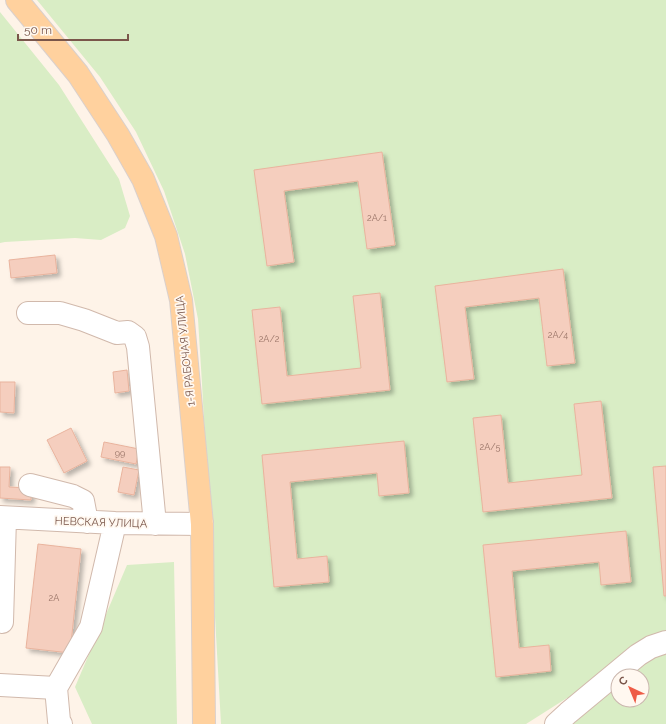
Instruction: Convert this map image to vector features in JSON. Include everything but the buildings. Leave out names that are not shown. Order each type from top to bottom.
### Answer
[{"type":"main road","name":"1-Я РАБОЧАЯ УЛИЦА","points":[[17,0],[78,74],[118,135],[143,179],[166,236],[181,300],[202,524],[204,724]]},
{"type":"lane","points":[[28,313],[60,313],[84,320],[117,333],[128,332],[134,337],[138,347],[155,524]]},
{"type":"lane","points":[[30,485],[73,496],[83,501],[87,522]]},
{"type":"lane","name":"НЕВСКАЯ УЛИЦА","points":[[2,518],[115,523],[202,524]]},
{"type":"lane","points":[[2,518],[2,622]]},
{"type":"lane","points":[[61,724],[59,721],[56,688],[91,627],[115,523]]},
{"type":"lane","points":[[556,724],[638,655],[651,647],[666,642]]},
{"type":"lane","points":[[0,684],[56,688]]},
{"type":"green space","points":[[37,0],[666,0],[666,724],[553,724],[593,697],[567,698],[526,724],[221,724],[198,319],[185,254],[164,191],[136,132],[100,77]]},
{"type":"green space","points":[[0,12],[59,85],[119,179],[130,216],[125,228],[101,240],[75,238],[0,243]]},
{"type":"green space","points":[[174,562],[177,724],[92,724],[75,687],[127,565]]}]
